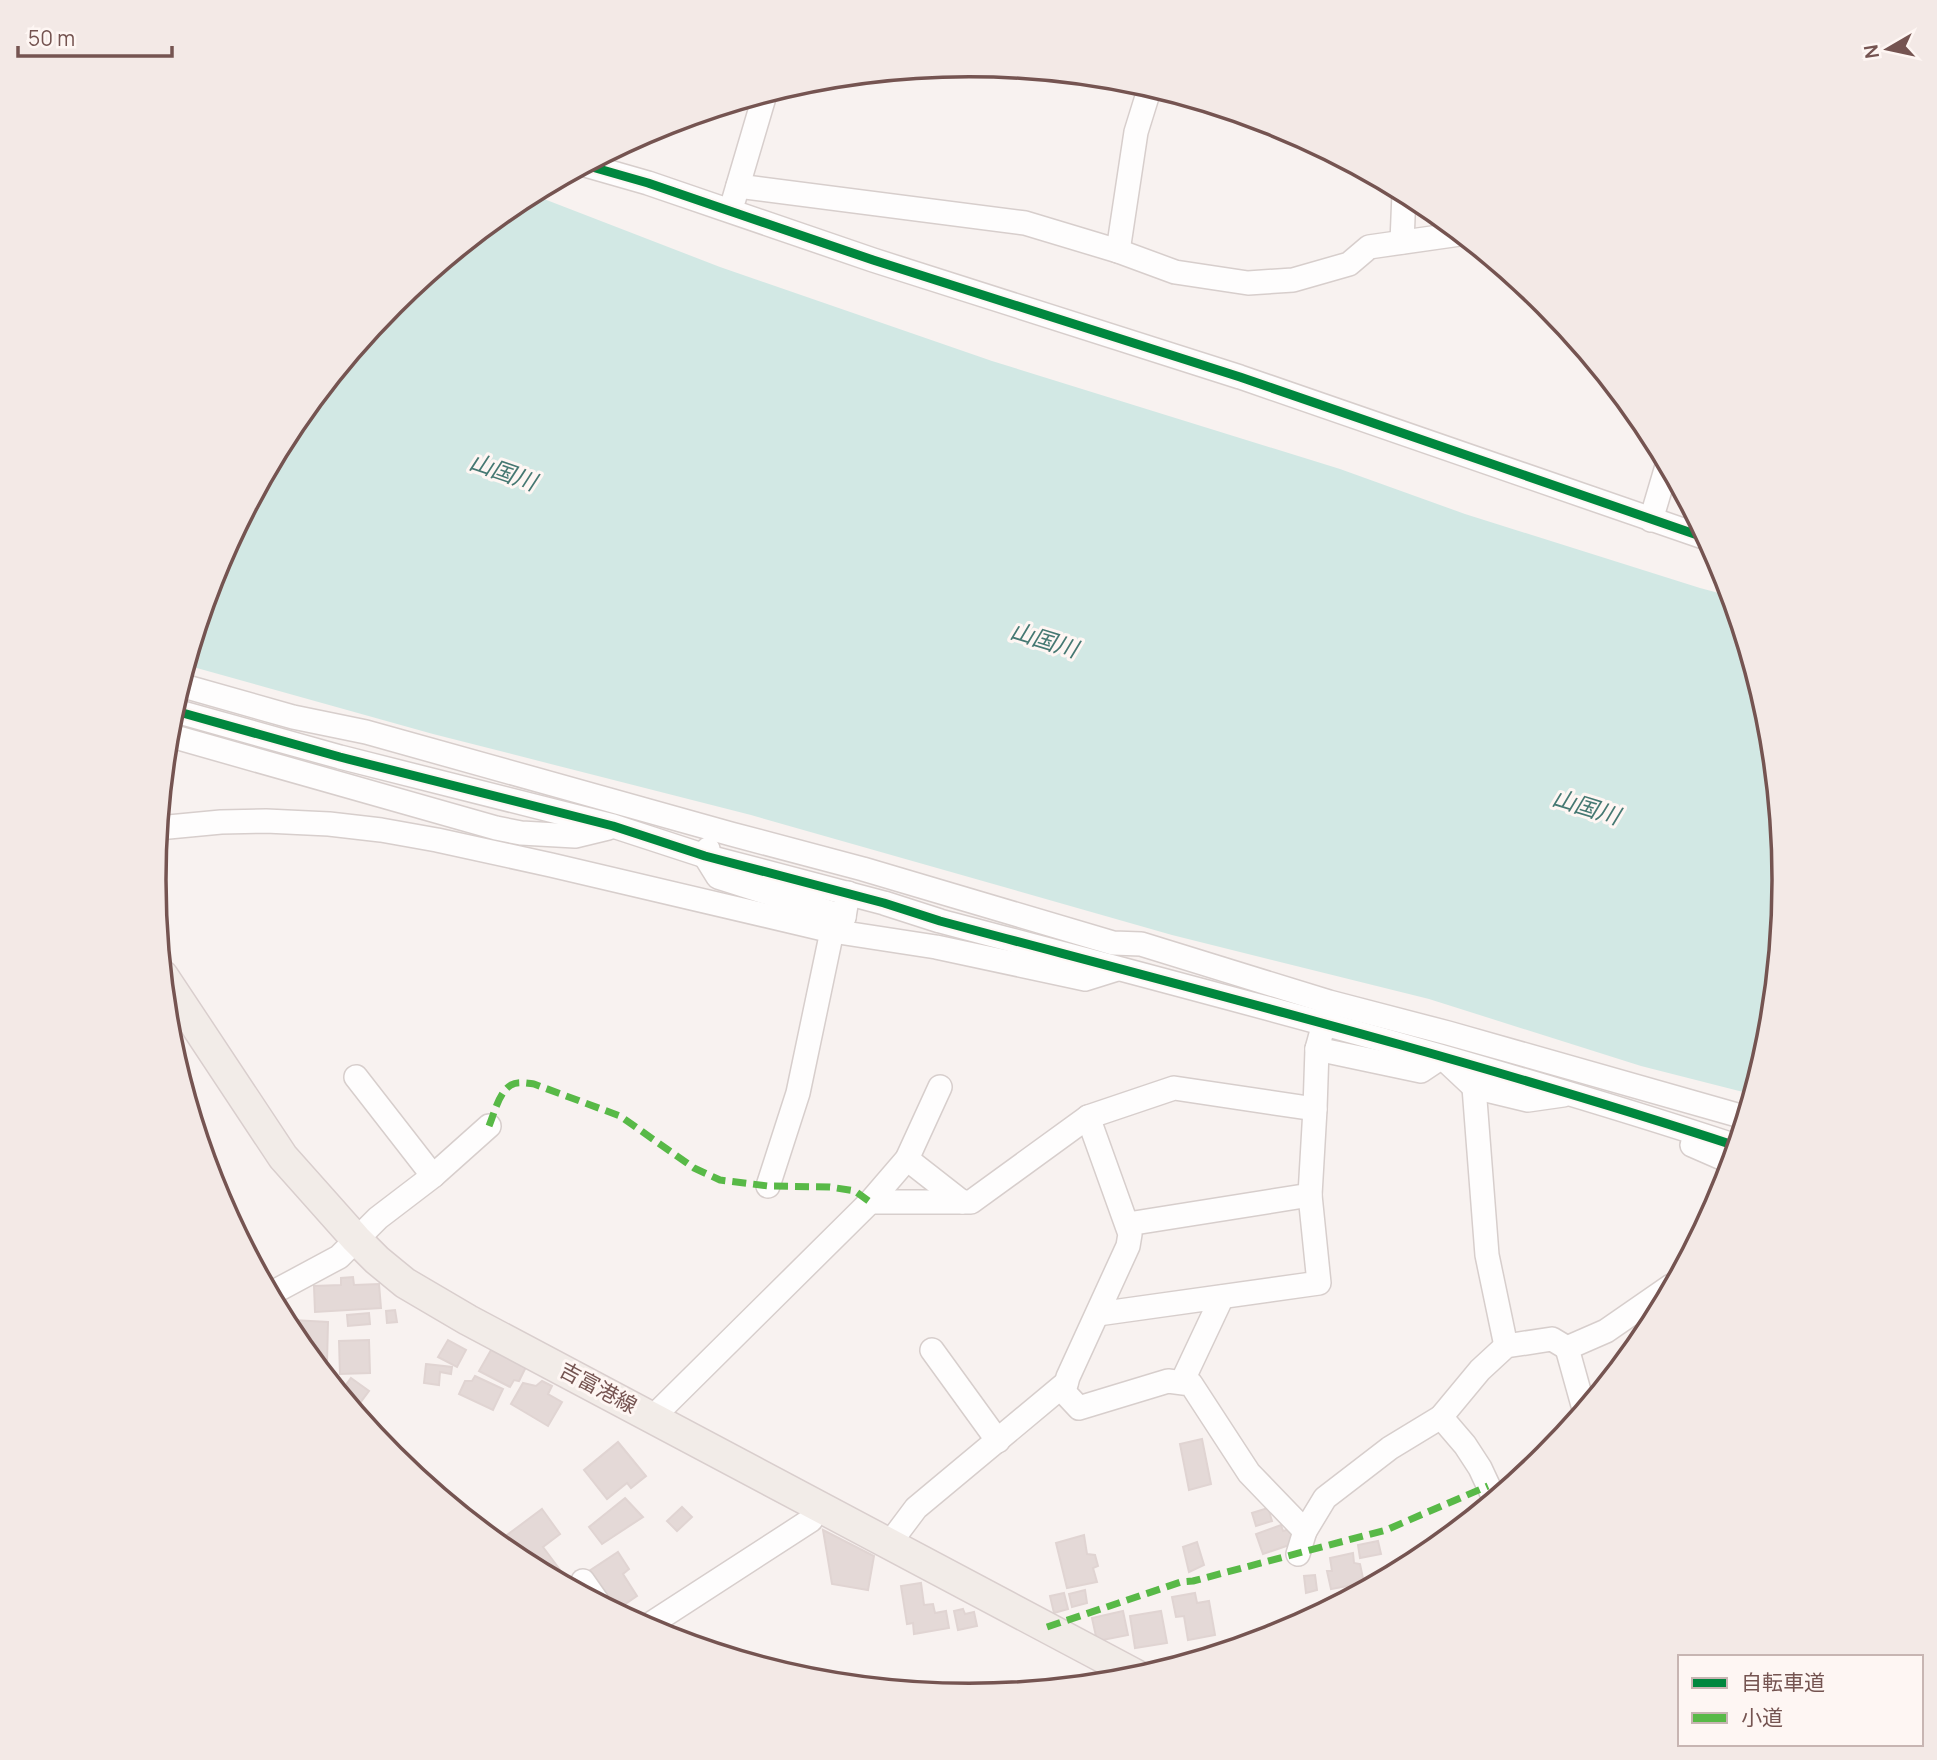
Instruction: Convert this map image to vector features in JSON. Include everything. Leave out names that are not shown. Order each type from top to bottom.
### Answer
[{"type":"main road","name":"吉富港線","points":[[173,991],[283,1157],[376,1260],[405,1283],[437,1303],[817,1507],[1123,1668]]},
{"type":"street","points":[[1118,251],[1136,132],[1147,97]]},
{"type":"street","points":[[730,212],[762,104]]},
{"type":"street","points":[[598,168],[1240,377],[1693,534]]},
{"type":"street","points":[[738,186],[1025,223],[1118,251],[1175,272],[1248,283],[1293,280],[1349,264],[1369,247],[1446,235]]},
{"type":"street","points":[[1402,242],[1404,205]]},
{"type":"street","points":[[1651,520],[1663,478]]},
{"type":"street","points":[[189,688],[293,717],[366,732],[385,746],[532,795],[613,827],[705,856],[858,883],[1112,943],[1140,944],[1261,981],[1326,1013],[1442,1057],[1656,1119],[1727,1143]]},
{"type":"street","points":[[183,713],[478,792],[532,795],[723,832],[858,883],[884,903],[940,921],[1119,969],[1326,1013],[1448,1033],[1736,1115]]},
{"type":"street","points":[[288,741],[293,717]]},
{"type":"street","points":[[178,738],[521,833],[575,836],[613,827]]},
{"type":"street","points":[[338,783],[341,757]]},
{"type":"street","points":[[468,847],[478,792]]},
{"type":"street","points":[[167,827],[266,821],[329,824],[426,838],[838,924],[1085,979],[1150,962],[1261,981]]},
{"type":"street","points":[[705,856],[723,832]]},
{"type":"street","points":[[705,856],[718,877],[838,924]]},
{"type":"street","points":[[768,1186],[798,1093],[838,924],[858,883]]},
{"type":"street","points":[[1098,1314],[1319,1283],[1310,1195],[1317,1049],[1326,1013]]},
{"type":"street","points":[[1317,1049],[1420,1071],[1442,1057],[1448,1033]]},
{"type":"street","points":[[1442,1057],[1474,1087],[1528,1100],[1573,1094]]},
{"type":"street","points":[[356,1077],[433,1176]]},
{"type":"street","points":[[653,1417],[870,1202],[907,1159],[940,1087]]},
{"type":"street","points":[[1474,1087],[1487,1255],[1506,1346]]},
{"type":"street","points":[[870,1202],[971,1202],[1088,1117],[1174,1088],[1315,1109]]},
{"type":"street","points":[[1088,1117],[1130,1234],[1128,1246],[1064,1392],[1079,1408],[1168,1381],[1191,1384],[1249,1474],[1305,1531]]},
{"type":"street","points":[[1656,1119],[1671,1136],[1721,1158]]},
{"type":"street","points":[[278,1290],[339,1257],[378,1218],[433,1176],[489,1126]]},
{"type":"street","points":[[907,1159],[962,1202]]},
{"type":"street","points":[[1128,1224],[1310,1195]]},
{"type":"street","points":[[1182,1382],[1222,1297]]},
{"type":"street","points":[[1567,1348],[1606,1331],[1654,1298]]},
{"type":"street","points":[[1298,1554],[1305,1531],[1325,1498],[1390,1448],[1441,1417],[1506,1346],[1552,1339],[1567,1348],[1581,1398]]},
{"type":"street","points":[[932,1350],[999,1441]]},
{"type":"street","points":[[889,1544],[916,1508],[1066,1383]]},
{"type":"street","points":[[1441,1417],[1465,1445],[1490,1490]]},
{"type":"street","points":[[658,1620],[811,1520],[817,1507]]},
{"type":"street","points":[[583,1581],[586,1585]]},
{"type":"water","name":"山国川","points":[[544,199],[720,267],[992,361],[1340,469],[1465,514],[1718,593],[1744,672],[1756,723],[1770,827],[1772,880],[1765,985],[1744,1088],[1743,1092],[1641,1066],[1429,999],[1172,935],[751,815],[433,734],[194,667],[208,622],[248,525],[273,478],[331,391],[401,312],[439,276],[522,212]]},
{"type":"building","points":[[353,1277],[354,1285],[379,1284],[381,1308],[315,1312],[314,1286],[341,1285],[341,1278]]},
{"type":"building","points":[[395,1310],[397,1322],[387,1323],[386,1311]]},
{"type":"building","points":[[369,1313],[370,1324],[348,1326],[347,1315]]},
{"type":"building","points":[[297,1320],[328,1322],[327,1363],[301,1326]]},
{"type":"building","points":[[369,1340],[370,1373],[340,1374],[339,1341]]},
{"type":"building","points":[[448,1340],[466,1350],[457,1367],[438,1357]]},
{"type":"building","points":[[491,1350],[526,1367],[519,1381],[514,1380],[510,1387],[479,1371]]},
{"type":"building","points":[[426,1364],[452,1367],[451,1374],[440,1372],[439,1385],[424,1383]]},
{"type":"building","points":[[475,1376],[503,1389],[493,1410],[459,1394],[465,1381],[472,1381]]},
{"type":"building","points":[[351,1378],[369,1391],[360,1403],[345,1386]]},
{"type":"building","points":[[542,1381],[552,1386],[548,1394],[562,1402],[548,1426],[511,1404],[523,1383],[536,1386]]},
{"type":"building","points":[[1202,1439],[1211,1484],[1189,1490],[1180,1444]]},
{"type":"building","points":[[618,1442],[646,1476],[631,1488],[627,1483],[607,1499],[584,1470]]},
{"type":"building","points":[[625,1498],[643,1517],[602,1544],[589,1527]]},
{"type":"building","points":[[682,1507],[692,1517],[677,1531],[667,1521]]},
{"type":"building","points":[[1268,1508],[1272,1521],[1256,1526],[1252,1513]]},
{"type":"building","points":[[542,1509],[560,1534],[543,1547],[561,1572],[522,1548],[506,1536]]},
{"type":"building","points":[[1281,1525],[1283,1531],[1291,1529],[1295,1543],[1263,1554],[1256,1534]]},
{"type":"building","points":[[823,1530],[874,1556],[868,1590],[832,1584]]},
{"type":"building","points":[[1084,1535],[1087,1554],[1095,1555],[1098,1566],[1093,1568],[1097,1582],[1067,1588],[1056,1543]]},
{"type":"building","points":[[1378,1541],[1381,1554],[1360,1558],[1358,1545]]},
{"type":"building","points":[[1197,1542],[1204,1565],[1189,1572],[1183,1547]]},
{"type":"building","points":[[618,1552],[629,1569],[623,1574],[637,1596],[624,1605],[613,1600],[605,1596],[589,1571]]},
{"type":"building","points":[[1353,1553],[1354,1563],[1360,1564],[1363,1579],[1351,1585],[1331,1589],[1327,1571],[1332,1571],[1330,1558]]},
{"type":"building","points":[[1315,1575],[1317,1590],[1306,1593],[1304,1576]]},
{"type":"building","points":[[921,1583],[924,1605],[933,1604],[935,1613],[946,1611],[949,1628],[914,1634],[913,1623],[907,1624],[901,1586]]},
{"type":"building","points":[[1085,1590],[1087,1603],[1072,1607],[1069,1594]]},
{"type":"building","points":[[1064,1593],[1068,1609],[1054,1613],[1050,1596]]},
{"type":"building","points":[[1195,1593],[1197,1603],[1209,1601],[1215,1635],[1188,1640],[1184,1616],[1176,1617],[1172,1597]]},
{"type":"building","points":[[963,1609],[965,1614],[974,1612],[977,1626],[958,1630],[954,1611]]},
{"type":"building","points":[[1123,1611],[1128,1635],[1097,1641],[1092,1618]]},
{"type":"building","points":[[1161,1611],[1167,1643],[1135,1648],[1130,1616]]},
{"type":"marked path","points":[[489,1126],[507,1088],[516,1083],[534,1084],[620,1116],[694,1168],[720,1180],[768,1186],[830,1187],[855,1191],[870,1202]]},
{"type":"marked path","points":[[1047,1627],[1181,1582],[1386,1530],[1488,1486]]},
{"type":"cycle path","points":[[597,169],[1240,377],[1693,533]]},
{"type":"cycle path","points":[[183,713],[340,757],[613,826],[705,856],[1340,1028],[1727,1143]]}]
